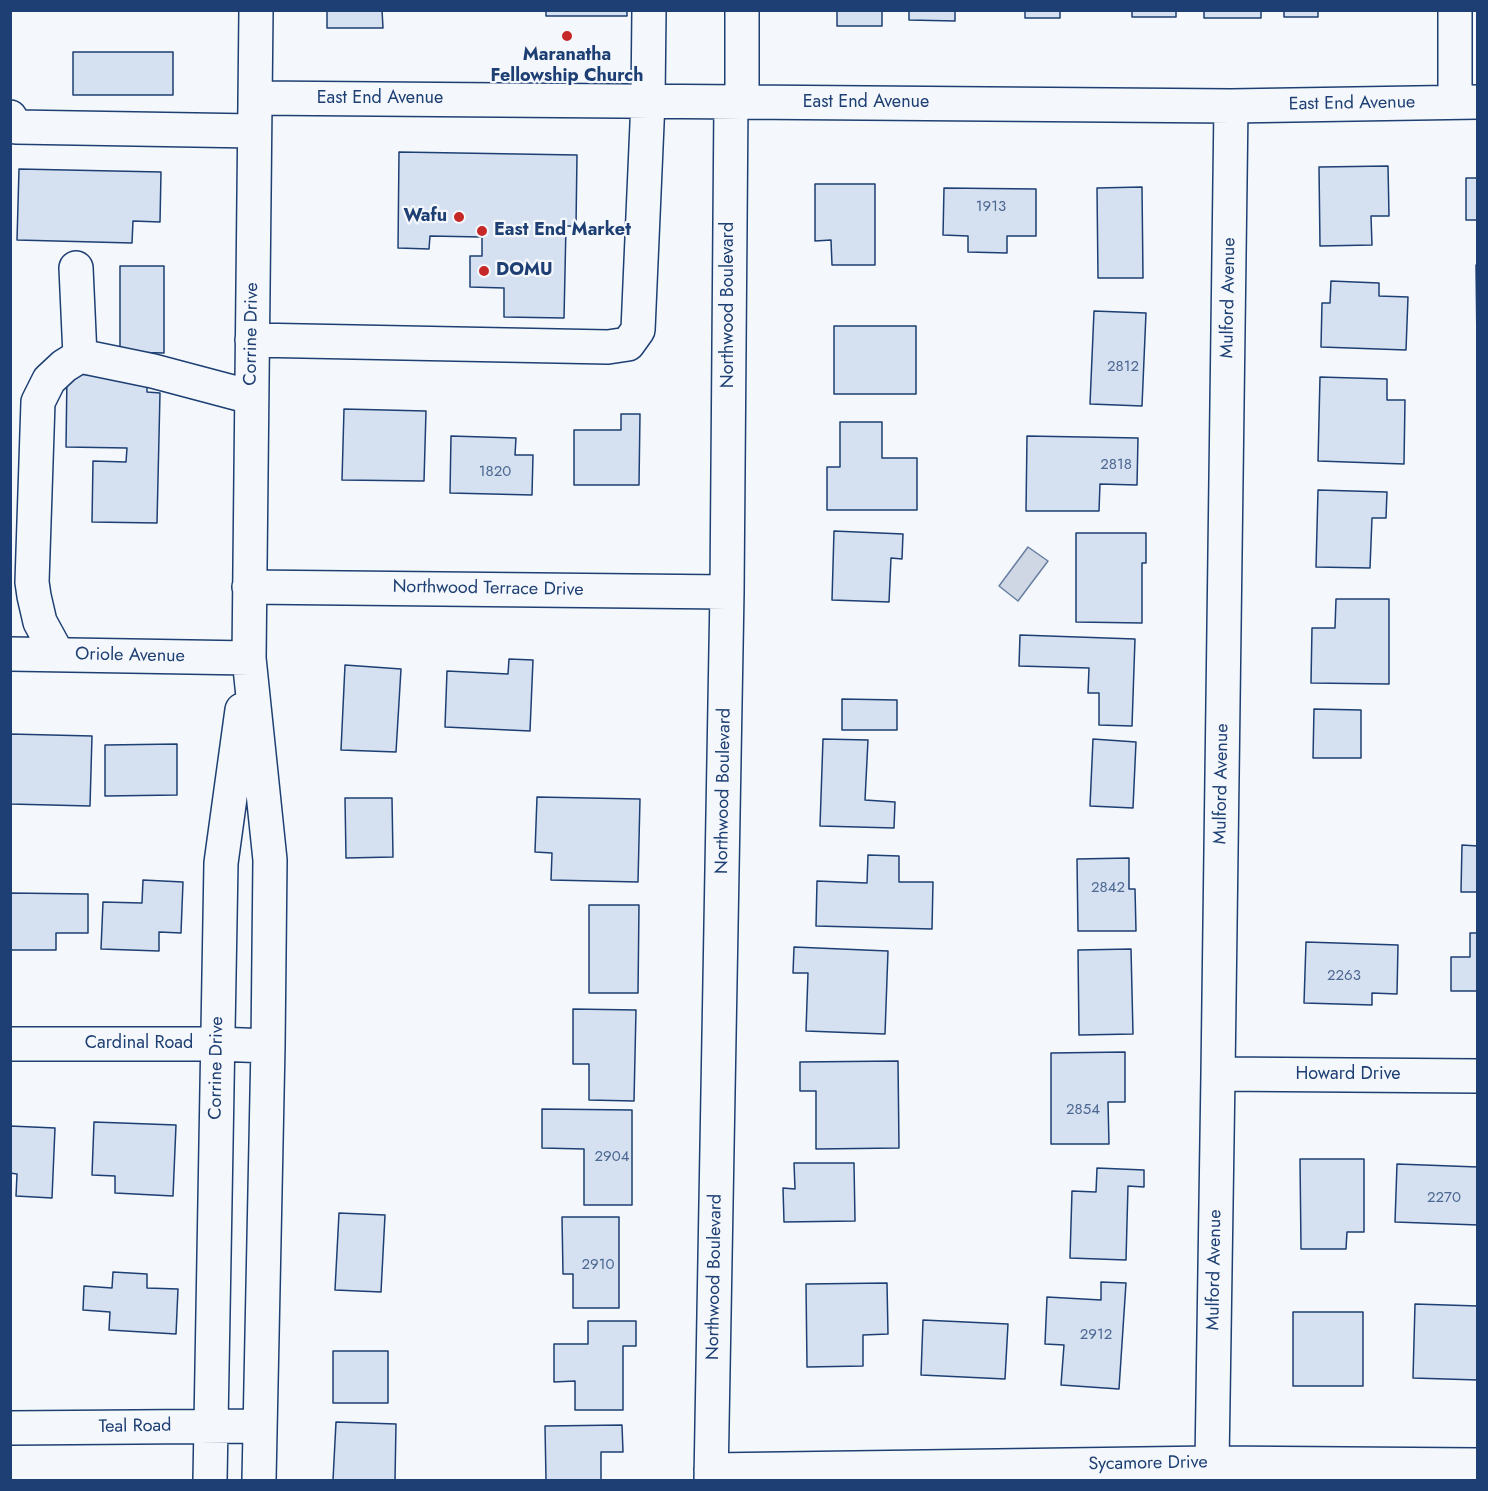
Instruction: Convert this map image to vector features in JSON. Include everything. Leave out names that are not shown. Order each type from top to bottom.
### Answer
[{"type":"street","name":"Corrine Drive","points":[[256,10],[249,658],[270,860],[259,1480]]},
{"type":"street","points":[[252,340],[608,346],[628,344],[638,330],[648,101],[649,10]]},
{"type":"street","name":"Northwood Boulevard","points":[[711,1475],[736,102],[742,10]]},
{"type":"street","points":[[1455,10],[1466,102]]},
{"type":"street","name":"East End Avenue","points":[[255,98],[1232,106],[1466,102]]},
{"type":"street","name":"Mulford Avenue","points":[[1212,1462],[1232,106]]},
{"type":"street","points":[[13,122],[254,131]]},
{"type":"street","points":[[76,268],[80,356]]},
{"type":"street","points":[[58,655],[40,622],[32,582],[38,402],[50,380],[64,366],[80,356],[153,371],[251,396]]},
{"type":"street","name":"Northwood Terrace Drive","points":[[249,586],[727,592]]},
{"type":"street","name":"Oriole Avenue","points":[[10,654],[249,658]]},
{"type":"street","name":"Corrine Drive","points":[[210,1480],[221,863],[249,658]]},
{"type":"street","name":"Cardinal Road","points":[[10,1044],[268,1046]]},
{"type":"street","name":"Howard Drive","points":[[1218,1074],[1478,1076]]},
{"type":"street","name":"Teal Road","points":[[10,1428],[260,1426]]},
{"type":"street","name":"Sycamore Drive","points":[[711,1475],[1212,1462],[1478,1466]]},
{"type":"shaded area","points":[[1028,547],[1048,561],[1018,601],[999,586]]},
{"type":"building","points":[[327,10],[382,10],[383,28],[327,28]]},
{"type":"building","points":[[546,10],[627,10],[627,16],[546,16]]},
{"type":"building","points":[[837,10],[882,10],[882,26],[837,26]]},
{"type":"building","points":[[909,10],[955,10],[955,21],[909,20]]},
{"type":"building","points":[[1025,10],[1060,10],[1060,18],[1025,18]]},
{"type":"building","points":[[1132,10],[1176,10],[1176,17],[1132,17]]},
{"type":"building","points":[[1204,10],[1261,10],[1261,18],[1204,18]]},
{"type":"building","points":[[1284,10],[1318,10],[1318,17],[1284,17]]},
{"type":"building","points":[[73,52],[173,52],[173,95],[73,95]]},
{"type":"building","name":"East End Market","points":[[399,152],[577,155],[576,226],[566,226],[564,318],[504,317],[504,288],[470,287],[470,256],[482,256],[482,237],[430,236],[429,249],[398,248]]},
{"type":"building","points":[[1388,166],[1389,216],[1371,216],[1372,245],[1320,246],[1319,167]]},
{"type":"building","points":[[19,169],[161,172],[160,222],[133,221],[132,243],[17,240]]},
{"type":"building","points":[[1466,178],[1478,178],[1478,220],[1466,220]]},
{"type":"building","points":[[815,184],[875,184],[875,265],[832,265],[831,240],[815,241]]},
{"type":"building","points":[[1142,187],[1143,278],[1098,278],[1097,188]]},
{"type":"building","points":[[944,188],[1036,189],[1036,236],[1007,236],[1007,253],[968,252],[968,236],[943,235]]},
{"type":"building","points":[[1476,265],[1478,265],[1478,344],[1477,344]]},
{"type":"building","points":[[120,266],[164,266],[164,353],[120,352]]},
{"type":"building","points":[[1331,281],[1379,283],[1379,296],[1408,297],[1406,350],[1321,347],[1322,303],[1330,303]]},
{"type":"building","points":[[1094,311],[1146,313],[1142,406],[1090,404]]},
{"type":"building","points":[[834,326],[916,326],[916,394],[834,394]]},
{"type":"building","points":[[67,374],[147,376],[147,392],[160,393],[157,523],[92,522],[93,461],[126,462],[127,448],[66,447]]},
{"type":"building","points":[[1320,377],[1387,379],[1387,400],[1405,400],[1404,464],[1318,461]]},
{"type":"building","points":[[344,409],[426,411],[424,481],[342,480]]},
{"type":"building","points":[[621,414],[640,414],[639,485],[574,485],[574,430],[621,430]]},
{"type":"building","points":[[840,422],[882,422],[882,458],[917,458],[917,510],[827,510],[827,467],[840,467]]},
{"type":"building","points":[[451,436],[516,438],[515,455],[533,455],[532,495],[450,493]]},
{"type":"building","points":[[1027,436],[1138,438],[1137,485],[1100,484],[1099,511],[1026,511]]},
{"type":"building","points":[[1318,490],[1387,492],[1386,518],[1372,518],[1370,568],[1316,567]]},
{"type":"building","points":[[834,531],[903,534],[902,559],[891,558],[889,602],[832,600]]},
{"type":"building","points":[[1076,533],[1146,533],[1146,563],[1142,563],[1142,623],[1076,622]]},
{"type":"building","points":[[1336,599],[1389,599],[1389,684],[1311,683],[1312,628],[1335,628]]},
{"type":"building","points":[[1020,635],[1135,639],[1132,726],[1099,725],[1099,693],[1088,693],[1089,668],[1019,666]]},
{"type":"building","points":[[509,659],[533,660],[530,731],[445,727],[447,671],[508,674]]},
{"type":"building","points":[[345,665],[401,669],[396,752],[341,750]]},
{"type":"building","points":[[842,699],[897,700],[897,730],[842,730]]},
{"type":"building","points":[[1314,709],[1361,710],[1361,758],[1313,758]]},
{"type":"building","points":[[10,734],[92,736],[90,806],[10,804]]},
{"type":"building","points":[[823,739],[868,740],[865,800],[895,802],[894,828],[820,826]]},
{"type":"building","points":[[1093,739],[1136,742],[1133,808],[1090,806]]},
{"type":"building","points":[[177,744],[177,795],[105,796],[105,745]]},
{"type":"building","points":[[537,797],[640,799],[638,882],[551,880],[552,853],[535,852]]},
{"type":"building","points":[[345,798],[392,798],[393,857],[346,858]]},
{"type":"building","points":[[1462,845],[1478,846],[1478,892],[1461,892]]},
{"type":"building","points":[[868,855],[899,856],[899,882],[933,882],[932,929],[816,926],[817,881],[867,883]]},
{"type":"building","points":[[1129,858],[1129,889],[1135,889],[1136,931],[1078,931],[1077,859]]},
{"type":"building","points":[[143,880],[183,882],[181,933],[159,932],[159,951],[101,949],[103,902],[142,903]]},
{"type":"building","points":[[10,893],[88,894],[88,933],[56,933],[56,950],[10,950]]},
{"type":"building","points":[[589,905],[639,905],[638,993],[589,993]]},
{"type":"building","points":[[1470,933],[1478,933],[1478,991],[1451,991],[1451,957],[1470,957]]},
{"type":"building","points":[[1306,942],[1398,945],[1397,994],[1372,993],[1372,1005],[1304,1003]]},
{"type":"building","points":[[794,947],[888,951],[885,1034],[806,1031],[808,973],[793,973]]},
{"type":"building","points":[[1131,949],[1133,1034],[1079,1035],[1078,950]]},
{"type":"building","points":[[573,1009],[636,1010],[634,1101],[589,1100],[589,1064],[573,1064]]},
{"type":"building","points":[[1125,1052],[1125,1102],[1108,1102],[1109,1144],[1051,1144],[1051,1053]]},
{"type":"building","points":[[898,1061],[899,1148],[816,1149],[816,1091],[800,1091],[800,1062]]},
{"type":"building","points":[[542,1109],[632,1110],[632,1205],[584,1205],[584,1149],[542,1148]]},
{"type":"building","points":[[94,1122],[176,1125],[173,1196],[115,1193],[115,1176],[92,1175]]},
{"type":"building","points":[[10,1126],[55,1128],[52,1198],[16,1196],[17,1174],[10,1173]]},
{"type":"building","points":[[1300,1159],[1364,1159],[1364,1232],[1347,1232],[1346,1249],[1301,1249]]},
{"type":"building","points":[[794,1163],[854,1163],[855,1221],[784,1222],[783,1188],[795,1189]]},
{"type":"building","points":[[1397,1164],[1478,1167],[1478,1225],[1395,1222]]},
{"type":"building","points":[[1097,1168],[1144,1170],[1144,1187],[1128,1186],[1126,1260],[1070,1258],[1072,1191],[1096,1192]]},
{"type":"building","points":[[339,1213],[385,1215],[381,1292],[335,1290]]},
{"type":"building","points":[[562,1217],[619,1217],[619,1308],[573,1308],[573,1274],[563,1274]]},
{"type":"building","points":[[113,1272],[147,1274],[147,1288],[178,1289],[176,1334],[109,1330],[110,1312],[83,1310],[84,1286],[112,1288]]},
{"type":"building","points":[[1101,1282],[1126,1283],[1119,1389],[1061,1385],[1064,1345],[1045,1344],[1047,1297],[1101,1300]]},
{"type":"building","points":[[887,1283],[888,1334],[863,1335],[863,1366],[807,1367],[806,1284]]},
{"type":"building","points":[[1415,1304],[1478,1306],[1478,1380],[1413,1378]]},
{"type":"building","points":[[1293,1312],[1363,1312],[1363,1386],[1293,1386]]},
{"type":"building","points":[[923,1320],[1008,1324],[1005,1379],[921,1375]]},
{"type":"building","points":[[588,1321],[636,1321],[636,1346],[623,1346],[623,1410],[575,1410],[575,1381],[554,1382],[554,1344],[588,1344]]},
{"type":"building","points":[[333,1351],[388,1351],[388,1403],[333,1403]]},
{"type":"building","points":[[336,1422],[396,1424],[395,1480],[333,1480]]},
{"type":"building","points":[[622,1425],[623,1452],[601,1452],[601,1480],[546,1480],[545,1426]]},
{"type":"place","name":"Maranatha Fellowship Church","points":[[567,36]]},
{"type":"place","name":"Wafu","points":[[459,217]]},
{"type":"place","name":"East End Market","points":[[482,231]]},
{"type":"place","name":"DOMU","points":[[484,271]]}]
